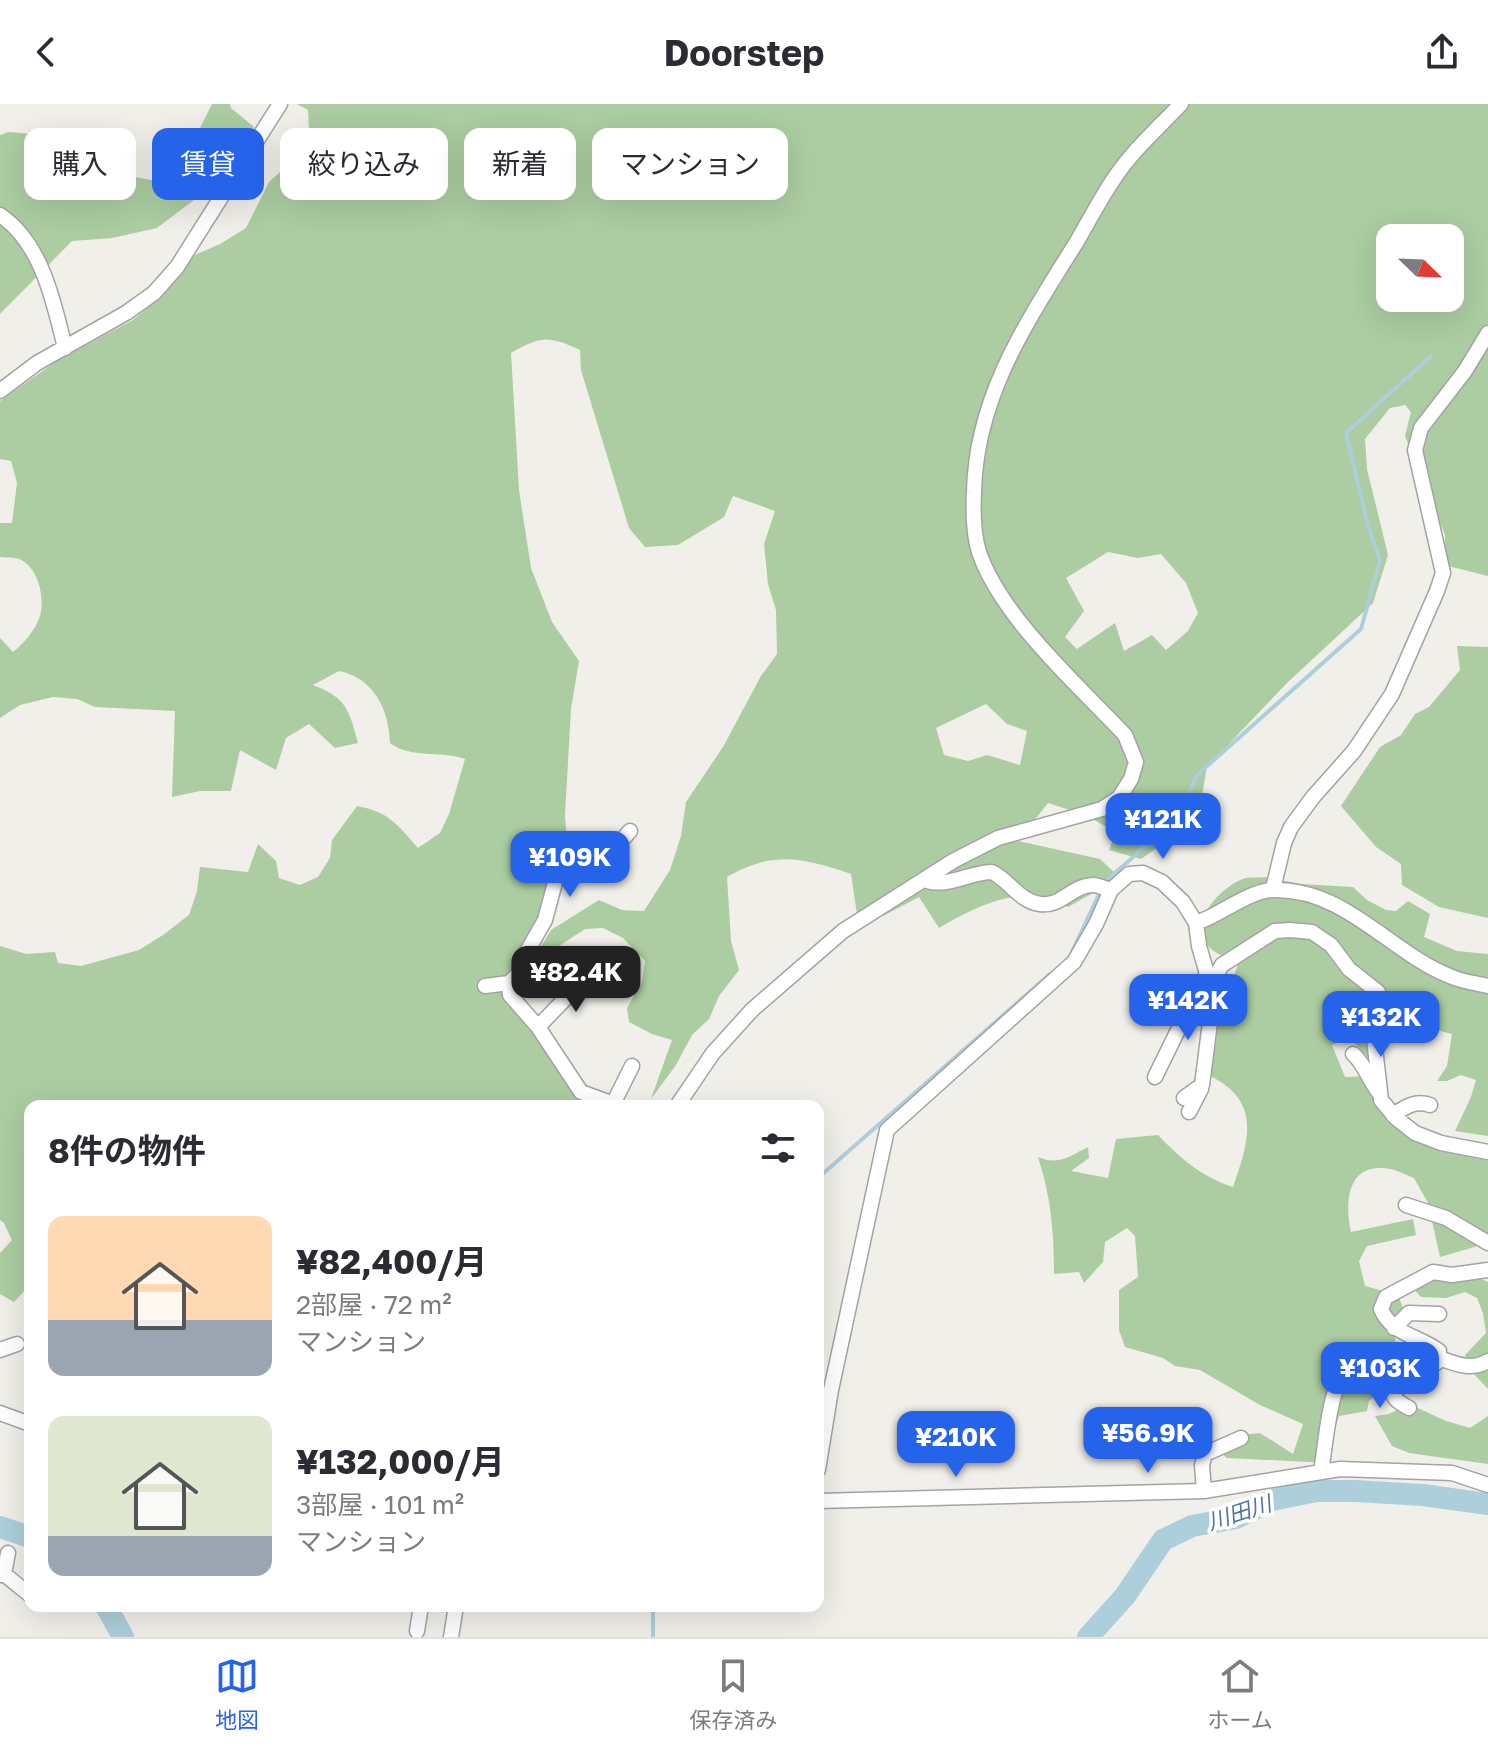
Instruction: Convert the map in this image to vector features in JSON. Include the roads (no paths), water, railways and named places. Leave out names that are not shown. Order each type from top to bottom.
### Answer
[{"type":"street","points":[[0,391],[37,363],[126,313],[154,293],[177,267],[280,104]]},
{"type":"street","points":[[681,1100],[713,1053],[752,1010],[843,931],[887,900],[998,838],[1102,809],[1119,798],[1131,779],[1136,757],[1125,735],[1015,616],[991,580],[978,549],[973,518],[974,487],[978,446],[990,400],[1007,357],[1126,162],[1181,104]]},
{"type":"street","points":[[0,215],[24,241],[45,275],[65,348]]},
{"type":"street","points":[[1273,889],[1291,827],[1354,751],[1392,694],[1437,591],[1443,573],[1415,450],[1421,428],[1465,371],[1488,333]]},
{"type":"street","points":[[485,986],[509,983],[521,971],[521,962],[545,920],[565,845],[581,841],[612,844],[620,842],[630,831]]},
{"type":"street","points":[[925,880],[936,884],[979,872],[992,872],[1020,896],[1040,904],[1056,904],[1081,887],[1093,885],[1111,890]]},
{"type":"street","points":[[824,1433],[887,1130],[1074,962],[1111,890],[1129,874],[1143,873],[1162,882],[1183,902],[1196,923],[1211,998],[1188,1029]]},
{"type":"street","points":[[1196,923],[1211,919],[1232,904],[1273,889],[1315,896],[1362,919],[1414,956],[1452,977],[1488,986]]},
{"type":"street","points":[[1187,1105],[1202,1085],[1211,998],[1216,975],[1222,965],[1275,931],[1312,932],[1331,945],[1349,969],[1378,992],[1382,1024],[1374,1039],[1381,1100],[1393,1115],[1415,1133],[1441,1143],[1488,1152]]},
{"type":"street","points":[[538,1027],[587,976]]},
{"type":"street","points":[[509,983],[510,995],[538,1027],[581,1092],[603,1100]]},
{"type":"street","points":[[1155,1077],[1181,1024],[1188,1015],[1202,1012]]},
{"type":"street","points":[[1353,1054],[1362,1063],[1370,1082],[1380,1094]]},
{"type":"street","points":[[618,1100],[632,1066]]},
{"type":"street","points":[[1393,1115],[1409,1104],[1421,1102],[1430,1105]]},
{"type":"street","points":[[1406,1205],[1446,1218],[1488,1243]]},
{"type":"street","points":[[1392,1387],[1399,1388],[1439,1361],[1439,1351],[1428,1342],[1394,1328],[1385,1319],[1381,1309],[1386,1297],[1433,1272],[1452,1275],[1488,1270]]},
{"type":"street","points":[[1394,1328],[1409,1313],[1439,1314]]},
{"type":"street","points":[[0,1350],[17,1344]]},
{"type":"street","points":[[1439,1358],[1462,1366],[1478,1367],[1488,1361]]},
{"type":"street","points":[[1321,1472],[1337,1385],[1350,1364],[1364,1359],[1376,1363],[1392,1387],[1392,1395],[1397,1402],[1409,1408]]},
{"type":"street","points":[[0,1413],[24,1422]]},
{"type":"street","points":[[1204,1491],[1202,1465],[1205,1454],[1241,1438]]},
{"type":"street","points":[[824,1501],[1204,1491],[1340,1469],[1452,1473],[1488,1485]]},
{"type":"street","points":[[8,1553],[2,1574],[24,1590]]},
{"type":"street","points":[[417,1631],[420,1612]]},
{"type":"street","points":[[451,1637],[455,1612]]},
{"type":"waterway","points":[[1105,882],[1177,818],[1197,775],[1361,629],[1380,560],[1368,526],[1346,433],[1431,356]]},
{"type":"waterway","points":[[1071,954],[1100,892]]},
{"type":"waterway","points":[[824,1173],[1050,974]]},
{"type":"waterway","name":"川田川","points":[[1088,1637],[1125,1596],[1163,1540],[1192,1526],[1236,1518],[1272,1500],[1316,1491],[1423,1495],[1488,1504]]},
{"type":"waterway","name":"川田川","points":[[0,1527],[24,1535]]},
{"type":"waterway","name":"川田川","points":[[109,1612],[123,1637]]},
{"type":"waterway","points":[[653,1612],[653,1637]]}]
